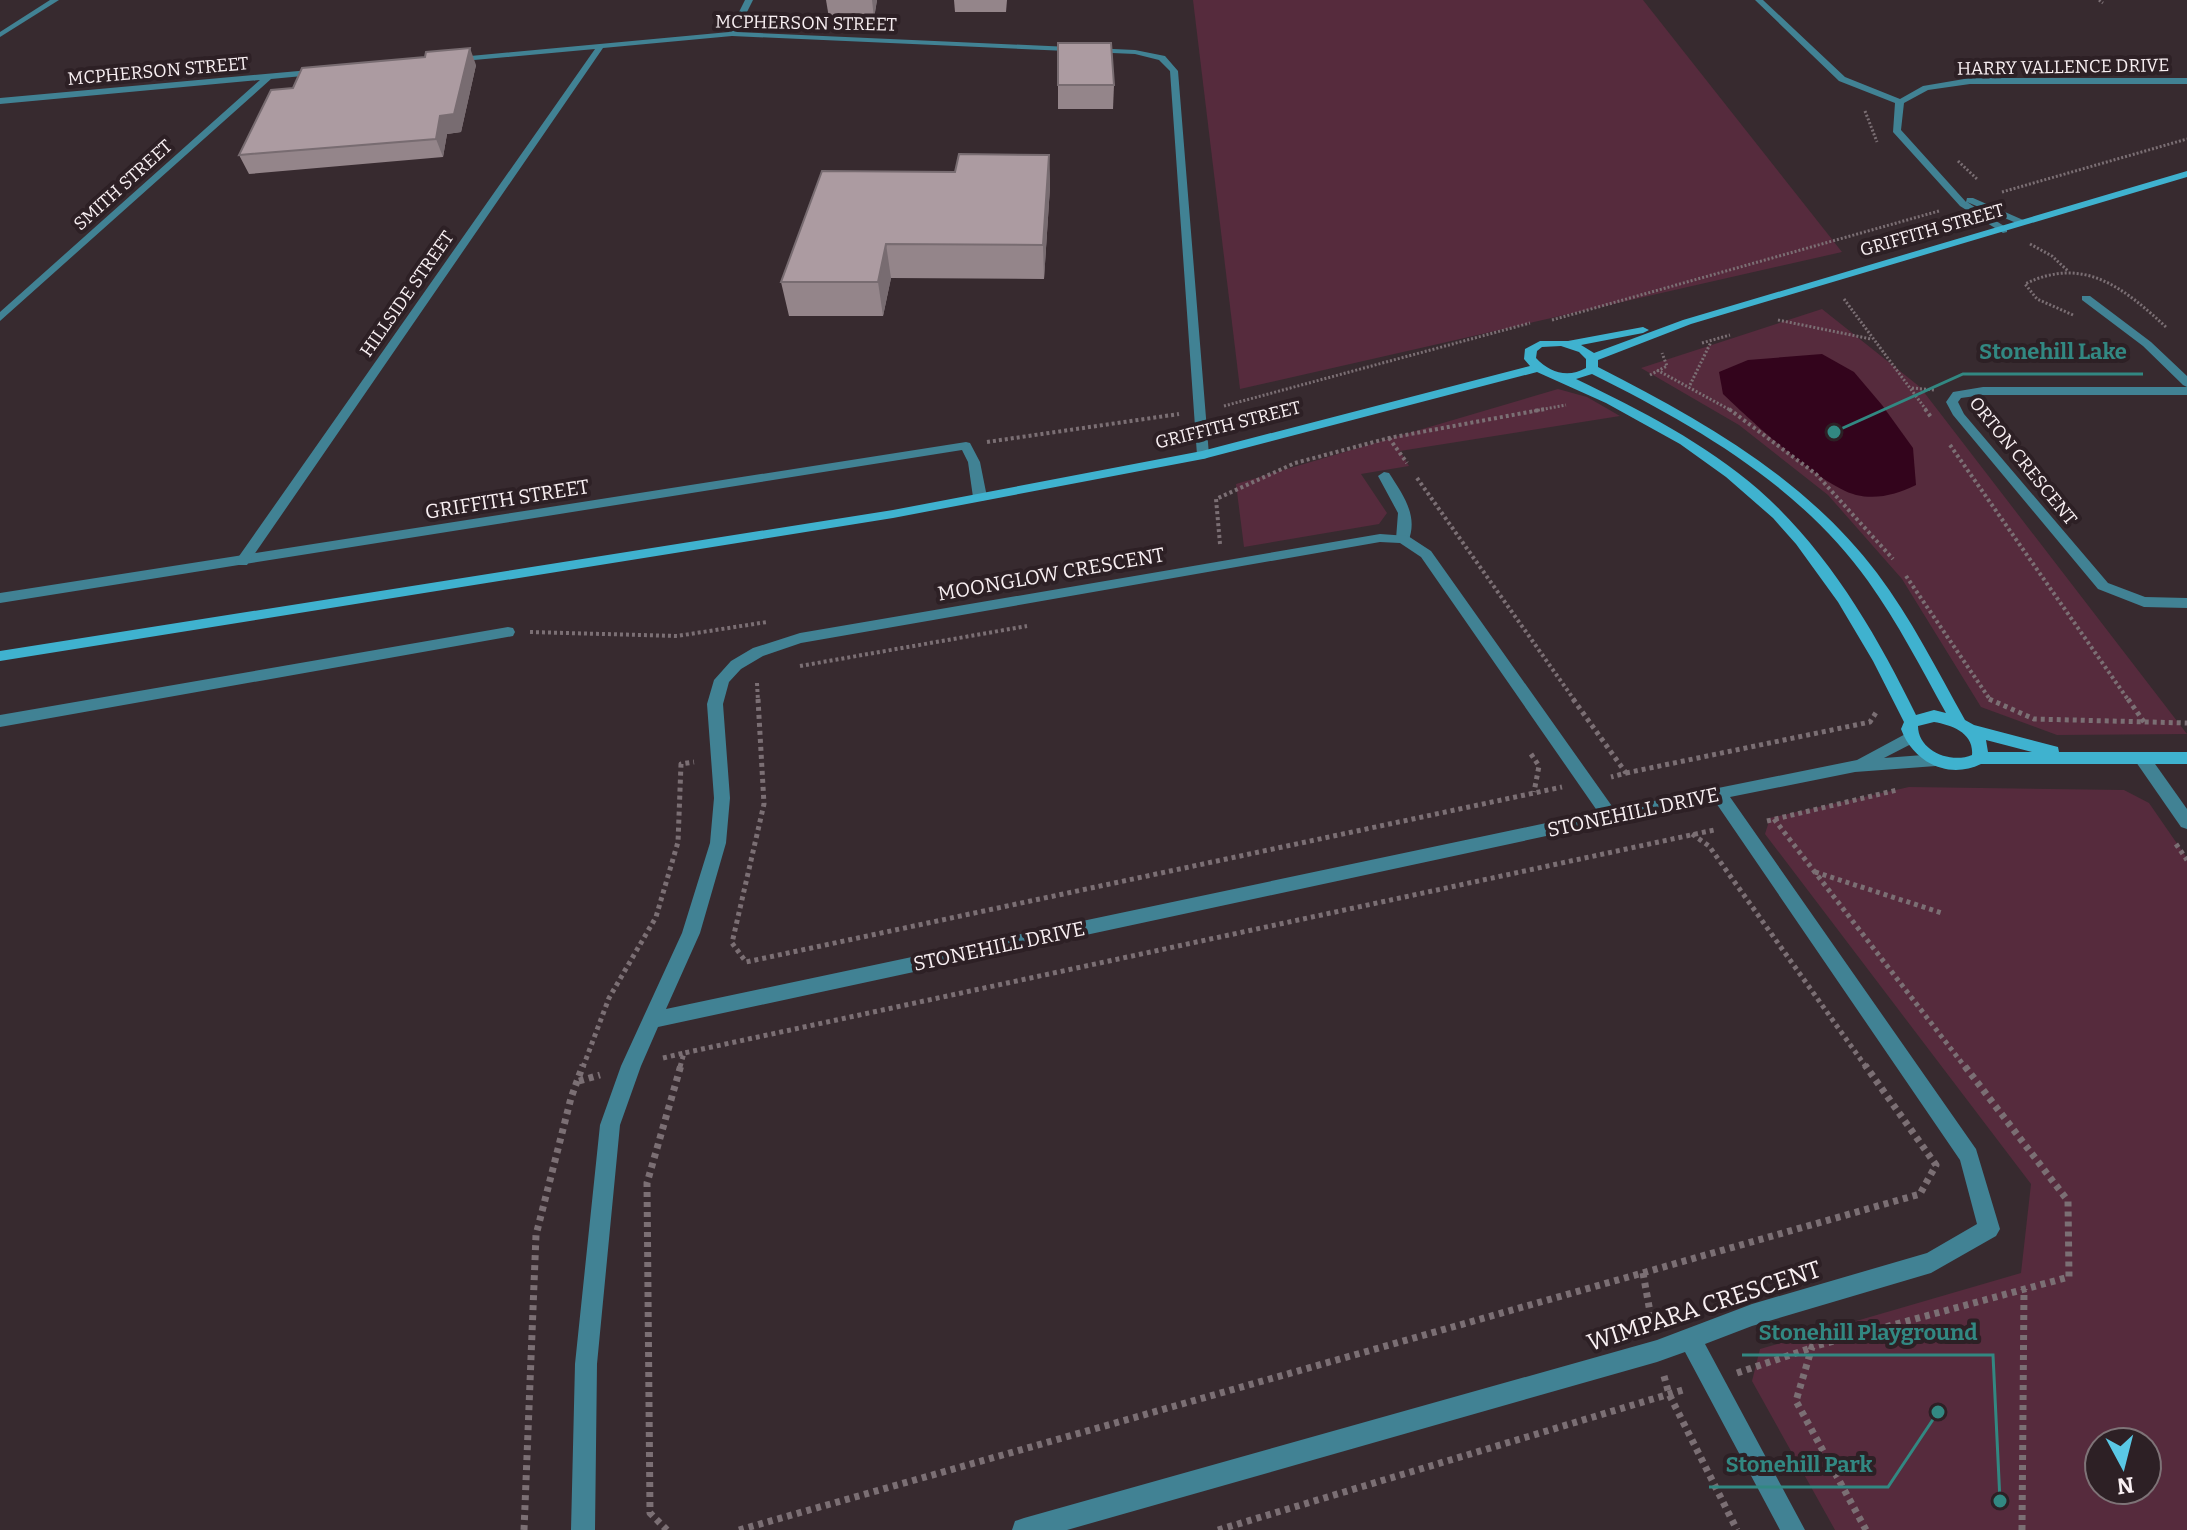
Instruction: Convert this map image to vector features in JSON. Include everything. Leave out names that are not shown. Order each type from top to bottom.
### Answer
[{"type":"street","points":[[0,35],[55,0]]},
{"type":"street","points":[[732,34],[749,0]]},
{"type":"street","points":[[1759,0],[1842,79],[1900,102],[1896,130],[1946,183],[2003,230]]},
{"type":"street","name":"MCPHERSON STREET","points":[[443,61],[732,34],[1135,52],[1162,58],[1174,71],[1203,455]]},
{"type":"street","name":"HILLSIDE STREET","points":[[242,562],[601,46]]},
{"type":"street","name":"MCPHERSON STREET","points":[[0,101],[331,71]]},
{"type":"street","name":"SMITH STREET","points":[[0,318],[268,77]]},
{"type":"street","name":"HARRY VALLENCE DRIVE","points":[[1900,102],[1926,88],[1970,81],[2187,81]]},
{"type":"street","name":"GRIFFITH STREET","points":[[0,656],[980,497],[1203,455],[1534,364],[1531,349],[1540,344],[1570,344],[1687,322],[2187,174]]},
{"type":"street","points":[[1967,202],[2025,223]]},
{"type":"street","points":[[2086,298],[2147,344],[2187,383]]},
{"type":"street","name":"GRIFFITH STREET","points":[[1559,376],[1579,376],[1592,363],[1687,322]]},
{"type":"street","points":[[1570,344],[1630,388],[1710,429],[1772,473],[1811,509],[1857,557],[1902,619],[1964,726],[1980,743],[1979,758]]},
{"type":"street","points":[[1534,364],[1605,398],[1695,448],[1754,493],[1795,535],[1855,621],[1894,683],[1911,729],[1936,760],[1962,765],[1979,758],[2187,758]]},
{"type":"street","name":"ORTON CRESCENT","points":[[2187,391],[1983,391],[1957,395],[1952,402],[1959,415],[2103,586],[2144,602],[2187,603]]},
{"type":"street","points":[[966,446],[974,462],[980,497]]},
{"type":"street","name":"GRIFFITH STREET","points":[[0,598],[966,446]]},
{"type":"street","points":[[1384,476],[1406,511],[1409,523],[1403,539],[1426,554],[1611,817]]},
{"type":"street","name":"MOONGLOW CRESCENT","points":[[652,1020],[691,933],[718,843],[721,784],[715,704],[722,680],[736,665],[758,652],[800,638],[1370,539],[1403,539]]},
{"type":"street","points":[[0,721],[508,632]]},
{"type":"street","points":[[1911,729],[1934,716],[2073,757]]},
{"type":"street","name":"STONEHILL DRIVE","points":[[1855,766],[1911,729]]},
{"type":"street","points":[[2142,758],[2187,822]]},
{"type":"street","name":"STONEHILL DRIVE","points":[[652,1020],[1718,793],[1855,766],[1936,760]]},
{"type":"street","name":"WIMPARA CRESCENT","points":[[1024,1530],[1691,1340],[1752,1315],[1931,1262],[1989,1229],[1969,1156],[1718,793]]},
{"type":"street","points":[[583,1530],[586,1364],[610,1125],[652,1020]]},
{"type":"street","points":[[1691,1340],[1793,1530]]},
{"type":"path","points":[[966,446],[1156,415],[1199,412],[1515,330],[1526,324],[1557,319],[2187,139]]},
{"type":"path","points":[[1952,155],[1980,181]]},
{"type":"path","points":[[2030,244],[2052,256],[2069,272]]},
{"type":"path","points":[[1844,299],[1938,427]]},
{"type":"path","points":[[1778,320],[1872,339]]},
{"type":"path","points":[[1690,385],[1711,341]]},
{"type":"path","points":[[1630,388],[1657,370]]},
{"type":"path","points":[[1220,546],[1216,499],[1295,463],[1389,438],[1605,398]]},
{"type":"path","points":[[1389,438],[1626,773]]},
{"type":"path","points":[[1947,440],[2144,723],[2187,723]]},
{"type":"path","points":[[508,632],[677,636],[768,621]]},
{"type":"path","points":[[789,668],[1036,624]]},
{"type":"path","points":[[763,672],[754,687],[764,804],[732,943],[746,962],[1870,722],[1882,704]]},
{"type":"path","points":[[1531,753],[1539,766],[1534,792]]},
{"type":"path","points":[[1866,1530],[1796,1401],[1812,1347],[2069,1277],[2068,1201],[1774,819],[1909,787]]},
{"type":"path","points":[[667,1530],[650,1513],[647,1183],[684,1053],[1691,834],[1709,846],[1936,1165],[1920,1194],[739,1530]]},
{"type":"path","points":[[2170,835],[2187,860]]},
{"type":"path","points":[[1814,871],[1942,913]]},
{"type":"path","points":[[2022,1530],[2024,1289]]},
{"type":"path","points":[[1218,1530],[1669,1394],[1737,1530]]},
{"type":"shaded area","points":[[1193,0],[1643,0],[1842,252],[1240,389]]},
{"type":"shaded area","points":[[1822,309],[1920,387],[2187,734],[2057,735],[1981,707],[1902,579],[1828,495],[1739,425],[1641,368]]},
{"type":"shaded area","points":[[1822,354],[1854,372],[1913,448],[1916,485],[1880,496],[1856,495],[1842,489],[1787,451],[1723,394],[1719,372],[1748,360]]},
{"type":"shaded area","points":[[1558,389],[1587,397],[1620,416],[1400,451],[1409,466],[1361,474],[1387,513],[1379,524],[1244,547],[1236,484]]},
{"type":"shaded area","points":[[1909,787],[2124,790],[2149,803],[2187,858],[2187,1530],[1835,1530],[1752,1381],[1760,1349],[2021,1273],[2031,1184],[1765,834],[1770,818]]},
{"type":"building","points":[[1058,43],[1111,43],[1114,85],[1058,85]]},
{"type":"building","points":[[470,48],[454,114],[440,116],[436,139],[239,155],[271,90],[293,88],[302,68],[425,57],[426,52]]},
{"type":"building","points":[[959,154],[1049,155],[1043,245],[886,244],[878,282],[781,282],[822,171],[955,172]]},
{"type":"place","name":"Stonehill Lake","points":[[1834,432]]},
{"type":"place","name":"Stonehill Park","points":[[1938,1412]]},
{"type":"place","name":"Stonehill Playground","points":[[2000,1501]]}]
